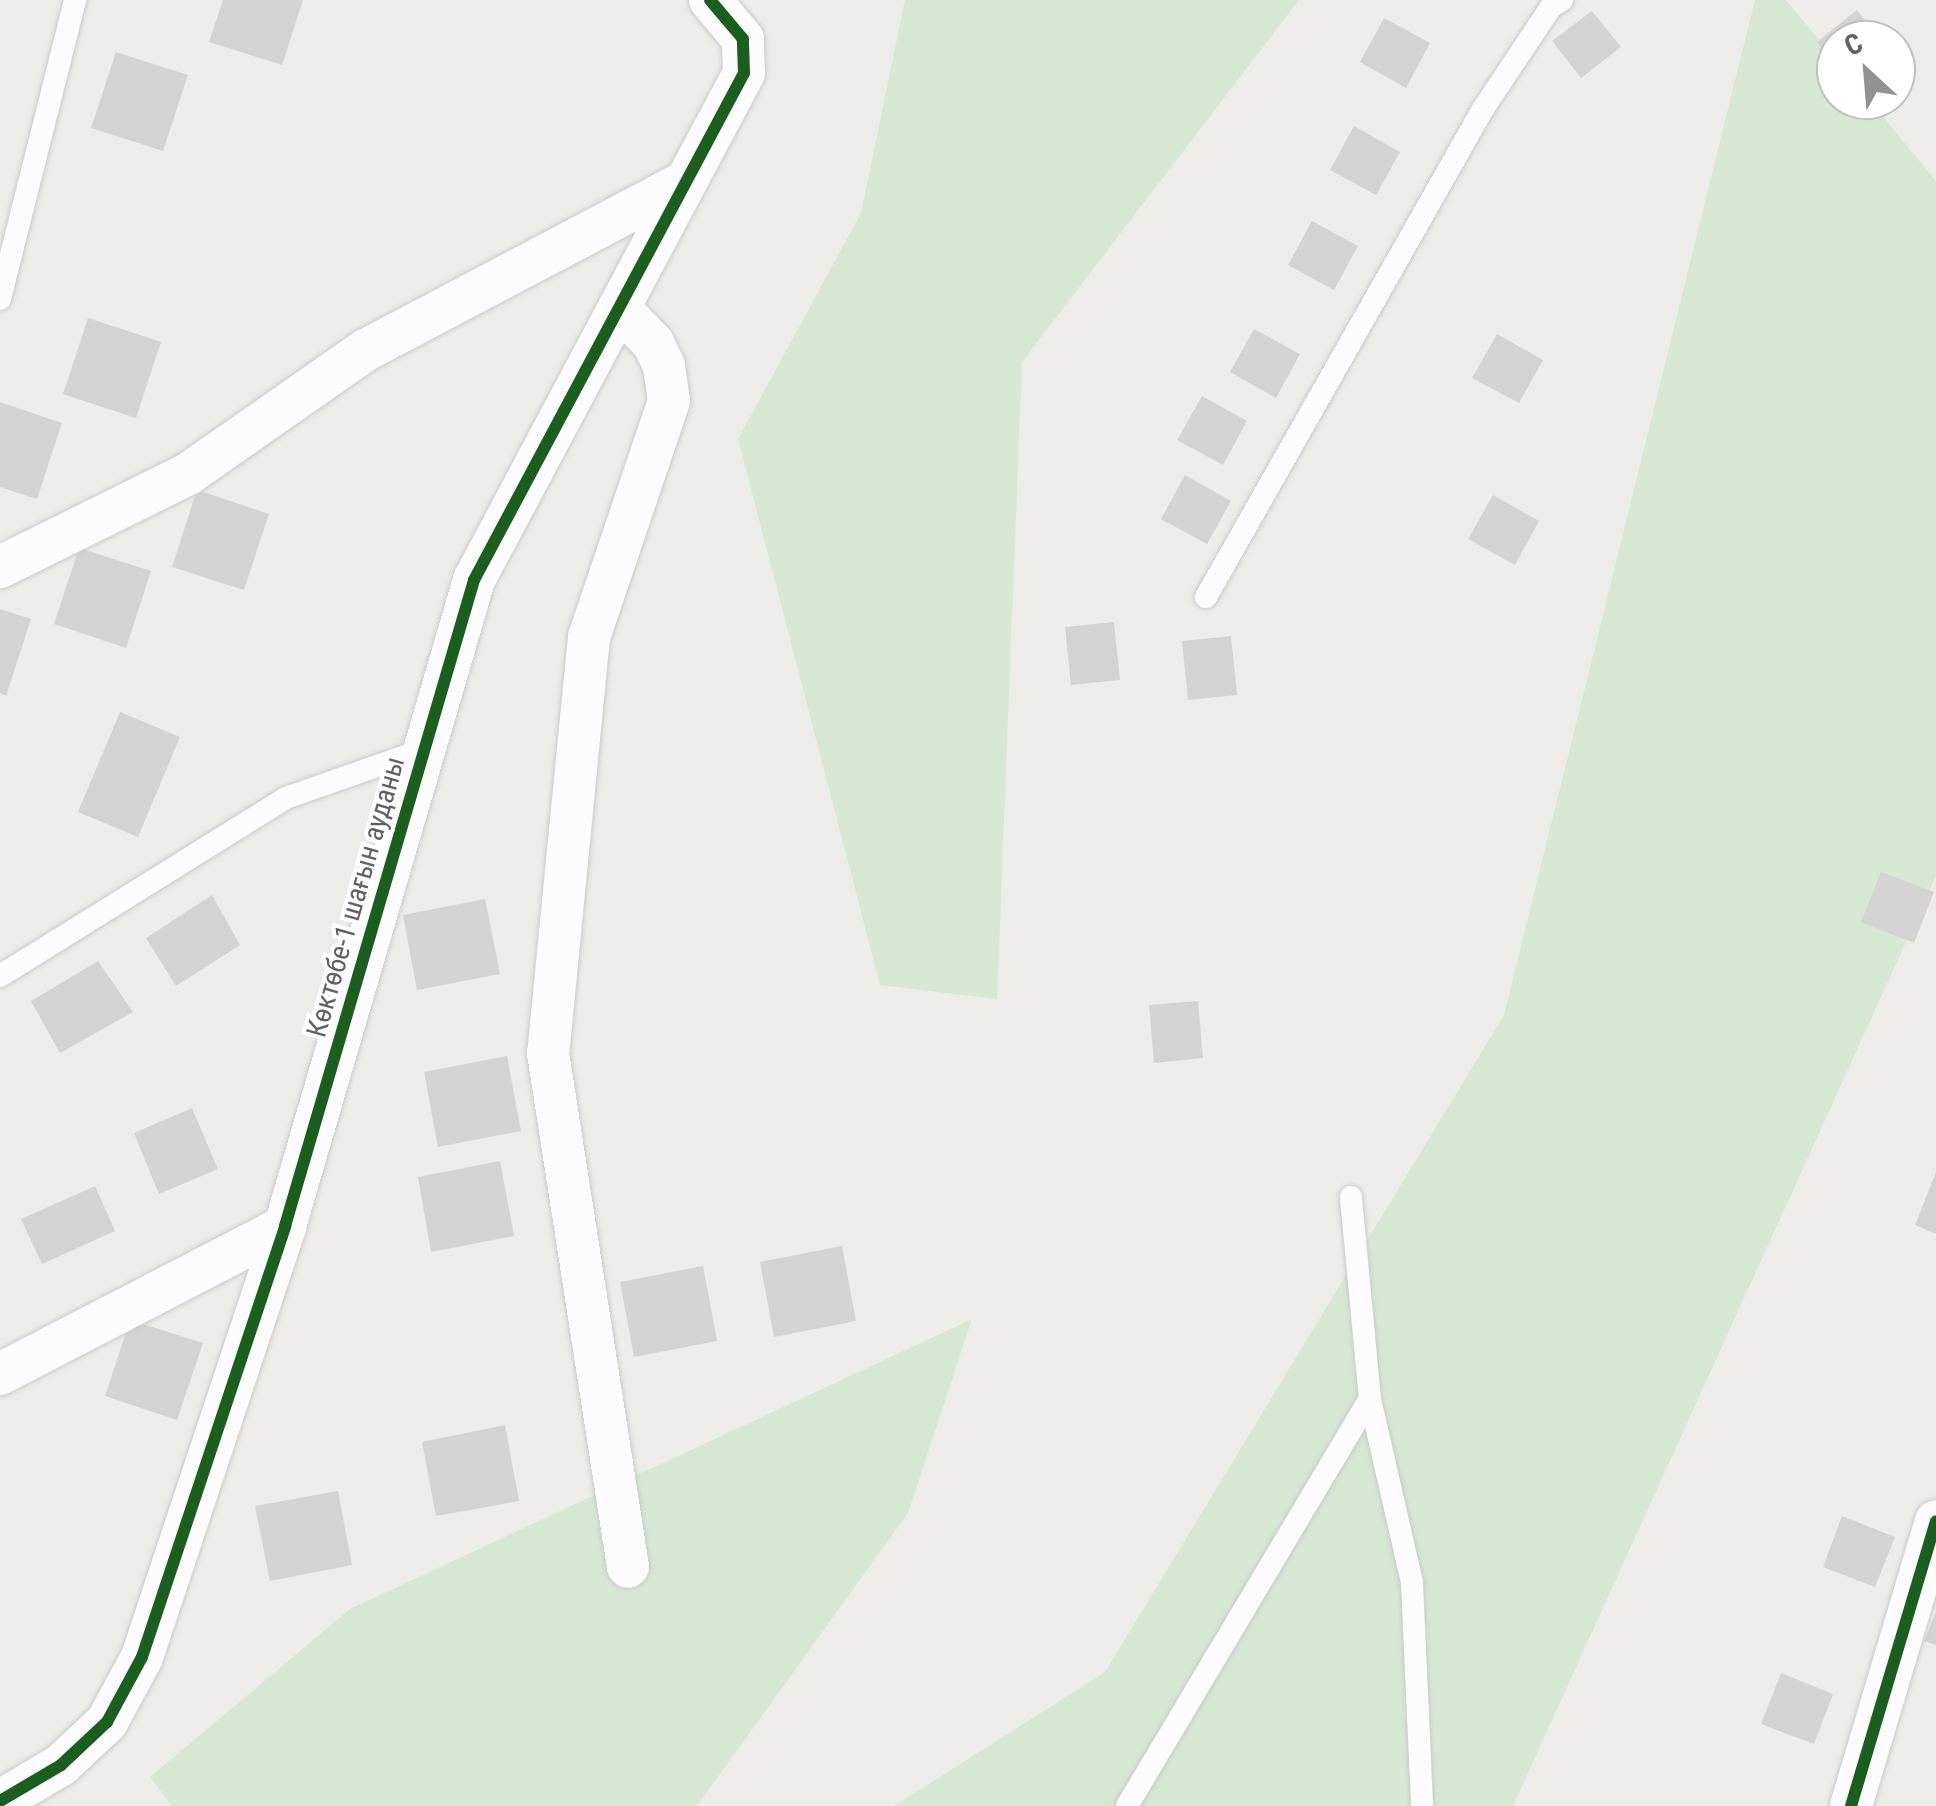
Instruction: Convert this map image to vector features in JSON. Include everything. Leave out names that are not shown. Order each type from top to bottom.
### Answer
[{"type":"street","name":"Көктөбе-1 шағын ауданы","points":[[0,1801],[61,1765],[108,1722],[142,1657],[284,1226],[474,580],[744,73],[743,40],[710,0]]},
{"type":"street","points":[[0,567],[188,474],[366,350],[686,181]]},
{"type":"street","points":[[619,308],[653,343],[664,366],[668,402],[589,636],[548,1053],[628,1567]]},
{"type":"street","points":[[0,1374],[284,1226]]},
{"type":"street","points":[[1851,1806],[1936,1521]]},
{"type":"lane","points":[[0,298],[75,0]]},
{"type":"lane","points":[[1206,597],[1484,110],[1551,7],[1562,0]]},
{"type":"lane","points":[[0,976],[286,798],[425,749]]},
{"type":"lane","points":[[1350,1197],[1370,1399],[1412,1584],[1422,1806]]},
{"type":"lane","points":[[1127,1806],[1370,1399]]},
{"type":"green space","points":[[905,0],[1299,0],[1022,362],[997,999],[880,985],[738,439],[861,213]]},
{"type":"green space","points":[[1755,0],[1786,0],[1816,36],[1816,120],[1886,120],[1936,181],[1936,876],[1513,1806],[894,1806],[1105,1672],[1504,1015]]},
{"type":"green space","points":[[972,1319],[908,1513],[697,1806],[172,1806],[150,1777],[350,1609]]},
{"type":"building","points":[[223,0],[303,0],[282,65],[209,42]]},
{"type":"building","points":[[1857,10],[1865,20],[1844,20]]},
{"type":"building","points":[[1592,11],[1621,47],[1581,78],[1552,41]]},
{"type":"building","points":[[1384,18],[1430,43],[1406,88],[1360,62]]},
{"type":"building","points":[[116,52],[188,75],[163,151],[91,128]]},
{"type":"building","points":[[1354,126],[1400,152],[1376,195],[1330,170]]},
{"type":"building","points":[[1312,221],[1358,246],[1334,290],[1288,265]]},
{"type":"building","points":[[88,318],[161,342],[136,418],[63,394]]},
{"type":"building","points":[[1254,329],[1300,354],[1276,398],[1230,372]]},
{"type":"building","points":[[1497,334],[1543,360],[1519,403],[1472,378]]},
{"type":"building","points":[[1202,396],[1247,421],[1223,465],[1177,440]]},
{"type":"building","points":[[0,402],[62,423],[37,499],[0,487]]},
{"type":"building","points":[[1185,475],[1231,501],[1207,544],[1161,519]]},
{"type":"building","points":[[197,490],[269,514],[244,590],[172,567]]},
{"type":"building","points":[[1493,495],[1539,521],[1515,565],[1468,539]]},
{"type":"building","points":[[79,548],[151,571],[126,648],[54,624]]},
{"type":"building","points":[[0,609],[31,619],[6,696],[0,693]]},
{"type":"building","points":[[1114,622],[1120,680],[1071,685],[1065,627]]},
{"type":"building","points":[[1231,636],[1237,695],[1188,700],[1182,641]]},
{"type":"building","points":[[120,712],[180,737],[138,837],[78,812]]},
{"type":"building","points":[[1881,872],[1934,892],[1914,943],[1861,922]]},
{"type":"building","points":[[212,895],[240,945],[176,986],[146,938]]},
{"type":"building","points":[[485,899],[500,974],[417,990],[403,915]]},
{"type":"building","points":[[98,961],[133,1012],[60,1053],[31,1001]]},
{"type":"building","points":[[1198,1001],[1203,1058],[1154,1063],[1149,1005]]},
{"type":"building","points":[[507,1056],[521,1131],[438,1147],[424,1072]]},
{"type":"building","points":[[192,1108],[218,1169],[159,1194],[134,1133]]},
{"type":"building","points":[[500,1161],[514,1236],[431,1252],[418,1177]]},
{"type":"building","points":[[1936,1172],[1936,1234],[1915,1225]]},
{"type":"building","points":[[95,1186],[115,1231],[42,1264],[21,1219]]},
{"type":"building","points":[[842,1246],[856,1321],[774,1337],[760,1262]]},
{"type":"building","points":[[703,1266],[717,1341],[634,1357],[620,1282]]},
{"type":"building","points":[[130,1320],[203,1343],[177,1420],[105,1396]]},
{"type":"building","points":[[505,1425],[519,1501],[436,1516],[422,1442]]},
{"type":"building","points":[[338,1491],[352,1565],[270,1581],[255,1506]]},
{"type":"building","points":[[1842,1516],[1895,1537],[1875,1587],[1823,1567]]},
{"type":"building","points":[[1936,1612],[1936,1645],[1924,1641]]},
{"type":"building","points":[[1781,1673],[1833,1694],[1814,1744],[1761,1724]]},
{"type":"cycle path","points":[[0,1801],[61,1765],[107,1722],[142,1657],[285,1226],[474,580],[744,73],[743,39],[710,0]]},
{"type":"cycle path","points":[[1851,1806],[1936,1521]]}]
